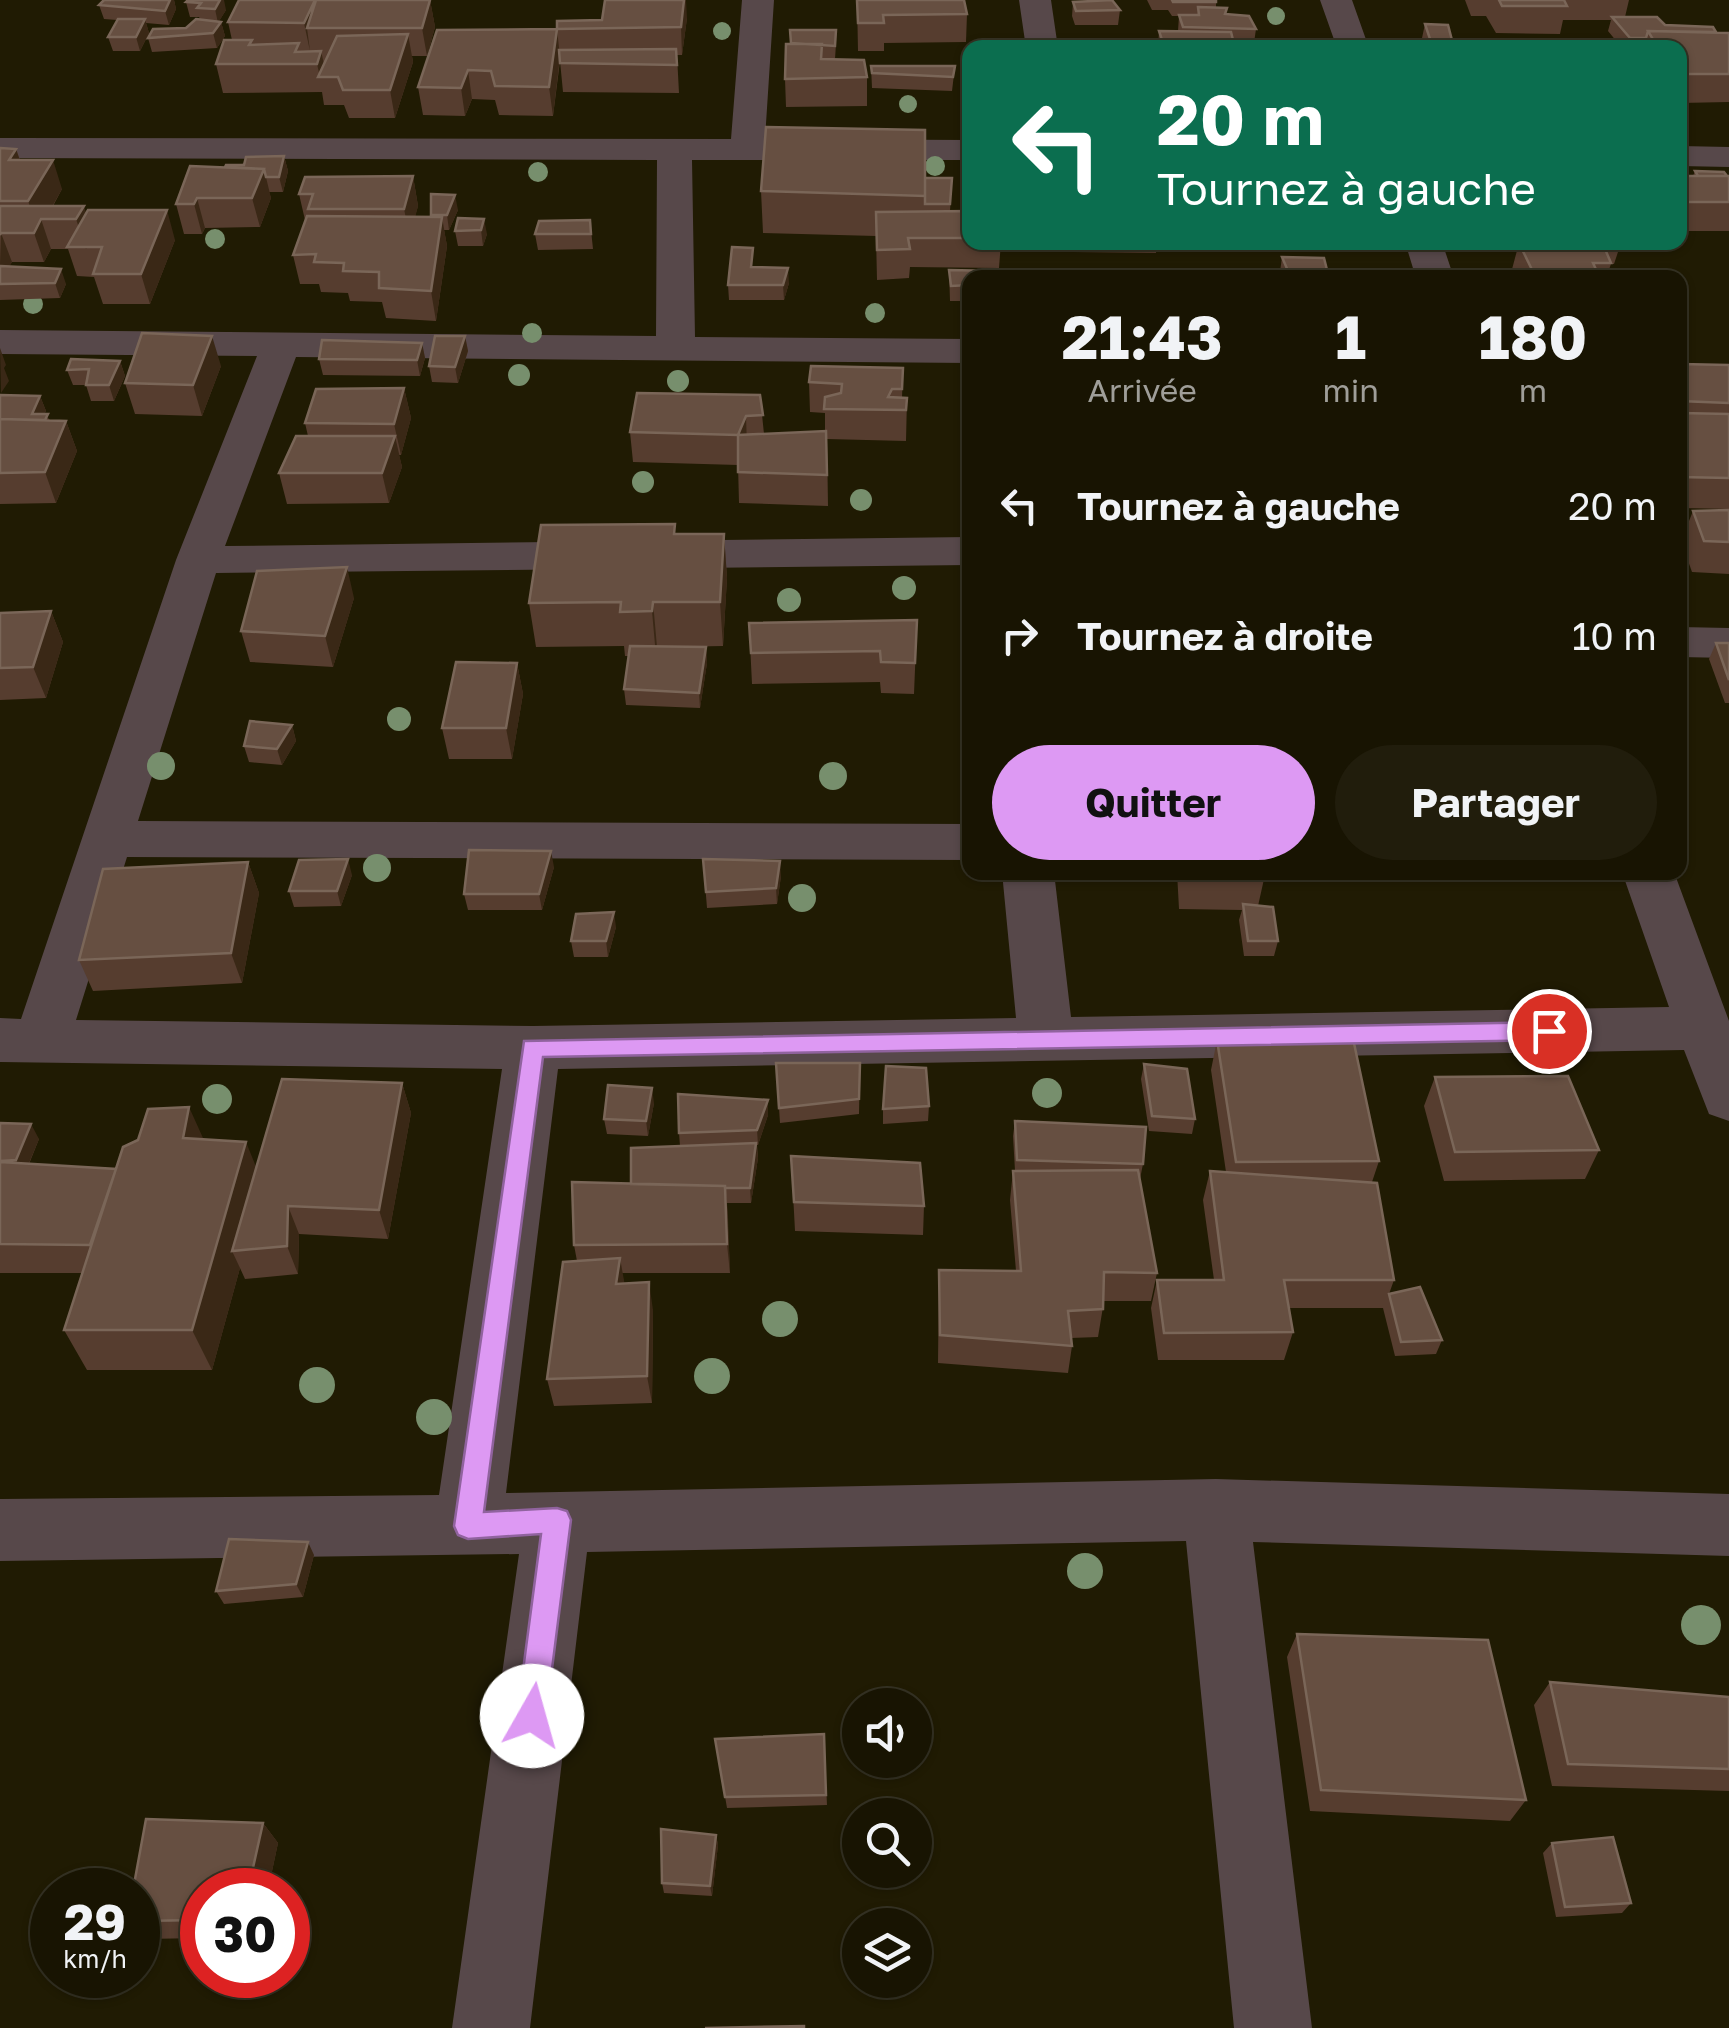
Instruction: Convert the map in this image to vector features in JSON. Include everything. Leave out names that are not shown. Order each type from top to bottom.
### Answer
[{"type":"street","points":[[747,150],[758,0]]},
{"type":"street","points":[[1035,0],[1041,40]]},
{"type":"street","points":[[1336,0],[1350,40]]},
{"type":"street","points":[[0,148],[962,150]]},
{"type":"street","points":[[674,150],[676,346]]},
{"type":"street","points":[[1687,156],[1729,157]]},
{"type":"street","points":[[0,342],[962,352]]},
{"type":"street","points":[[281,345],[198,560],[107,839],[21,1040],[532,1048],[1704,1028]]},
{"type":"street","points":[[198,560],[962,551]]},
{"type":"street","points":[[1687,642],[1729,642]]},
{"type":"street","points":[[107,839],[962,842]]},
{"type":"street","points":[[1029,880],[1046,1041]]},
{"type":"street","points":[[1651,880],[1729,1098]]},
{"type":"street","points":[[468,1526],[532,1048]]},
{"type":"street","points":[[0,1530],[468,1526],[557,1520],[1216,1510],[1729,1525]]},
{"type":"street","points":[[1216,1510],[1273,2028]]},
{"type":"street","points":[[491,2028],[557,1520]]},
{"type":"building","points":[[104,0],[170,0],[165,11],[99,5]]},
{"type":"building","points":[[188,0],[220,0],[215,9],[197,8],[201,3]]},
{"type":"building","points":[[239,0],[315,0],[304,23],[228,22]]},
{"type":"building","points":[[316,0],[430,0],[422,28],[307,28]]},
{"type":"building","points":[[605,0],[684,0],[681,27],[557,29],[557,21],[602,20]]},
{"type":"building","points":[[857,0],[964,0],[967,14],[883,15],[884,23],[858,23]]},
{"type":"building","points":[[1112,0],[1120,10],[1076,11],[1073,2]]},
{"type":"building","points":[[1216,0],[1216,2],[1173,2]]},
{"type":"building","points":[[1499,0],[1564,0],[1567,6],[1502,6]]},
{"type":"building","points":[[1198,7],[1227,8],[1225,14],[1249,16],[1256,29],[1183,27],[1179,15],[1199,15]]},
{"type":"building","points":[[1612,17],[1657,17],[1665,25],[1713,27],[1716,32],[1648,31],[1646,38],[1630,38]]},
{"type":"building","points":[[118,19],[145,19],[136,37],[108,37]]},
{"type":"building","points":[[196,19],[221,22],[213,33],[148,38],[153,29],[186,28]]},
{"type":"building","points":[[1425,24],[1448,25],[1452,40],[1430,40]]},
{"type":"building","points":[[557,29],[549,87],[495,86],[491,71],[468,70],[461,88],[418,87],[437,30]]},
{"type":"building","points":[[790,30],[836,30],[835,46],[791,43]]},
{"type":"building","points":[[1159,31],[1231,32],[1233,40],[1162,40]]},
{"type":"building","points":[[1648,31],[1729,33],[1729,74],[1687,74],[1687,40],[1653,40]]},
{"type":"building","points":[[408,34],[390,90],[343,90],[338,77],[318,77],[337,36]]},
{"type":"building","points":[[224,40],[252,40],[249,45],[299,43],[295,52],[321,51],[317,64],[216,64]]},
{"type":"building","points":[[786,44],[822,44],[821,59],[864,60],[867,77],[785,79]]},
{"type":"building","points":[[676,49],[677,65],[560,63],[559,50]]},
{"type":"building","points":[[871,66],[955,66],[953,77],[872,73]]},
{"type":"building","points":[[766,127],[925,130],[925,196],[761,191]]},
{"type":"building","points":[[0,148],[16,149],[9,160],[53,160],[28,201],[0,201]]},
{"type":"building","points":[[284,156],[279,177],[266,177],[264,169],[225,167],[244,165],[246,157]]},
{"type":"building","points":[[190,166],[264,169],[252,198],[197,198],[194,204],[176,204]]},
{"type":"building","points":[[1695,171],[1724,172],[1727,176],[1698,176]]},
{"type":"building","points":[[413,176],[404,209],[308,209],[313,194],[299,194],[305,177]]},
{"type":"building","points":[[1687,176],[1729,176],[1729,202],[1687,202]]},
{"type":"building","points":[[925,178],[952,178],[950,204],[925,204]]},
{"type":"building","points":[[431,194],[455,195],[447,215],[431,215]]},
{"type":"building","points":[[0,206],[84,206],[76,219],[41,219],[34,233],[0,235]]},
{"type":"building","points":[[88,210],[167,210],[141,274],[93,274],[102,247],[67,247]]},
{"type":"building","points":[[962,211],[962,238],[908,238],[910,249],[877,250],[876,212]]},
{"type":"building","points":[[307,216],[442,217],[431,291],[379,288],[379,272],[343,271],[344,263],[314,262],[316,254],[293,255]]},
{"type":"building","points":[[458,218],[484,219],[481,230],[455,231]]},
{"type":"building","points":[[590,220],[591,234],[535,234],[539,221]]},
{"type":"building","points":[[732,247],[753,248],[751,267],[788,268],[783,285],[728,285]]},
{"type":"building","points":[[1522,250],[1605,250],[1611,263],[1593,263],[1596,270],[1532,270]]},
{"type":"building","points":[[1282,257],[1324,258],[1327,270],[1288,270]]},
{"type":"building","points":[[0,266],[61,269],[55,283],[0,284]]},
{"type":"building","points":[[949,270],[962,270],[962,285],[951,286]]},
{"type":"building","points":[[142,333],[212,336],[193,385],[125,383]]},
{"type":"building","points":[[435,336],[465,336],[455,367],[429,366]]},
{"type":"building","points":[[322,340],[422,343],[417,360],[319,359]]},
{"type":"building","points":[[71,359],[120,361],[109,385],[86,385],[89,369],[67,370]]},
{"type":"building","points":[[1687,364],[1729,365],[1729,403],[1687,401]]},
{"type":"building","points":[[811,366],[903,368],[902,389],[892,389],[888,397],[907,398],[906,410],[824,409],[825,397],[841,393],[842,384],[809,382]]},
{"type":"building","points":[[404,388],[394,424],[305,423],[316,389]]},
{"type":"building","points":[[637,393],[760,395],[763,415],[746,416],[738,435],[630,432]]},
{"type":"building","points":[[0,395],[40,396],[32,414],[48,414],[45,420],[0,419]]},
{"type":"building","points":[[1687,413],[1729,414],[1729,478],[1687,477]]},
{"type":"building","points":[[0,419],[66,421],[45,472],[0,473]]},
{"type":"building","points":[[826,431],[827,475],[738,472],[738,435]]},
{"type":"building","points":[[296,436],[395,436],[382,473],[279,473]]},
{"type":"building","points":[[1729,510],[1729,542],[1704,541],[1693,511]]},
{"type":"building","points":[[675,524],[674,534],[724,534],[720,602],[653,602],[652,611],[620,612],[621,602],[529,603],[541,525]]},
{"type":"building","points":[[347,567],[325,636],[241,631],[257,571]]},
{"type":"building","points":[[51,611],[33,667],[0,668],[0,613]]},
{"type":"building","points":[[917,620],[915,663],[881,662],[880,651],[751,653],[749,623]]},
{"type":"building","points":[[1716,643],[1729,643],[1729,680]]},
{"type":"building","points":[[630,646],[706,647],[699,693],[624,689]]},
{"type":"building","points":[[456,662],[517,663],[506,728],[442,728]]},
{"type":"building","points":[[250,721],[292,725],[277,749],[244,746]]},
{"type":"building","points":[[469,850],[551,851],[539,894],[464,894]]},
{"type":"building","points":[[348,859],[337,891],[289,891],[299,860]]},
{"type":"building","points":[[703,859],[780,861],[776,888],[706,892]]},
{"type":"building","points":[[248,862],[231,953],[79,960],[103,869]]},
{"type":"building","points":[[1243,904],[1273,907],[1278,941],[1248,941]]},
{"type":"building","points":[[614,912],[606,941],[571,941],[576,914]]},
{"type":"building","points":[[1308,1028],[1351,1029],[1379,1161],[1236,1162],[1217,1040],[1310,1040]]},
{"type":"building","points":[[776,1063],[860,1063],[859,1099],[779,1108]]},
{"type":"building","points":[[1144,1064],[1187,1069],[1195,1119],[1152,1116]]},
{"type":"building","points":[[886,1066],[926,1068],[929,1106],[883,1109]]},
{"type":"building","points":[[1568,1076],[1599,1150],[1455,1152],[1435,1077]]},
{"type":"building","points":[[282,1079],[402,1083],[379,1210],[288,1206],[287,1246],[232,1251]]},
{"type":"building","points":[[608,1085],[652,1088],[646,1121],[604,1119]]},
{"type":"building","points":[[678,1094],[768,1100],[757,1130],[679,1133]]},
{"type":"building","points":[[189,1107],[183,1138],[246,1142],[192,1330],[64,1330],[123,1147],[138,1140],[148,1109]]},
{"type":"building","points":[[1015,1121],[1146,1127],[1143,1164],[1017,1160]]},
{"type":"building","points":[[0,1123],[31,1124],[16,1160],[0,1161]]},
{"type":"building","points":[[756,1143],[750,1188],[631,1184],[631,1148]]},
{"type":"building","points":[[791,1156],[920,1163],[924,1206],[794,1202]]},
{"type":"building","points":[[0,1162],[116,1169],[90,1245],[0,1244]]},
{"type":"building","points":[[1138,1170],[1157,1273],[1104,1272],[1103,1309],[1068,1311],[1072,1346],[940,1335],[939,1270],[1021,1271],[1013,1171]]},
{"type":"building","points":[[1210,1171],[1377,1183],[1394,1280],[1284,1280],[1293,1332],[1164,1333],[1157,1280],[1224,1280]]},
{"type":"building","points":[[572,1182],[725,1186],[727,1244],[574,1245]]},
{"type":"building","points":[[620,1258],[616,1284],[649,1282],[647,1376],[547,1379],[563,1262]]},
{"type":"building","points":[[1420,1287],[1442,1340],[1401,1342],[1389,1294]]},
{"type":"building","points":[[229,1539],[308,1542],[296,1584],[216,1591]]},
{"type":"building","points":[[1297,1634],[1488,1640],[1526,1800],[1321,1790]]},
{"type":"building","points":[[1550,1682],[1729,1697],[1729,1769],[1568,1764]]},
{"type":"building","points":[[824,1734],[826,1795],[725,1797],[715,1739]]},
{"type":"building","points":[[146,1819],[263,1823],[253,1868],[180,1868],[180,1920],[160,1921],[160,1868],[137,1868]]},
{"type":"building","points":[[661,1829],[716,1835],[710,1886],[662,1883]]},
{"type":"building","points":[[1613,1837],[1631,1903],[1565,1907],[1552,1843]]},
{"type":"building","points":[[804,2026],[804,2028],[705,2028]]},
{"type":"route","points":[[532,1716],[557,1520],[468,1526],[532,1048],[1549,1031]]}]
